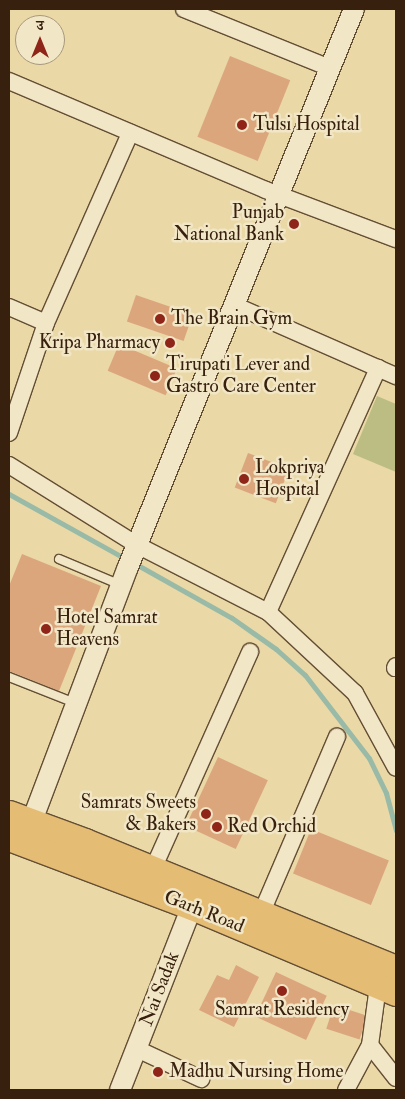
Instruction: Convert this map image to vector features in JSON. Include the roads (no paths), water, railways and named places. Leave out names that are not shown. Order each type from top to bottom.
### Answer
[{"type":"main road","name":"Garh Road","points":[[9,813],[22,834],[196,897],[388,980]]},
{"type":"main road","name":"Garh Road","points":[[22,834],[153,869],[196,897],[261,914],[388,980]]},
{"type":"street","points":[[184,9],[330,68]]},
{"type":"street","points":[[22,834],[354,9]]},
{"type":"street","points":[[9,81],[278,195],[396,239]]},
{"type":"street","points":[[9,433],[46,323],[130,133]]},
{"type":"street","points":[[234,305],[396,376]]},
{"type":"street","points":[[9,307],[46,323]]},
{"type":"street","points":[[268,612],[378,368]]},
{"type":"street","points":[[9,464],[137,545],[268,612],[355,693],[396,768]]},
{"type":"street","points":[[153,869],[250,652]]},
{"type":"street","points":[[261,914],[337,737]]},
{"type":"street","name":"Nai Sadak","points":[[120,1090],[196,897]]},
{"type":"street","points":[[346,1090],[370,1045],[388,980]]},
{"type":"street","points":[[370,1045],[396,1078]]},
{"type":"street","points":[[137,1049],[201,1079]]},
{"type":"lane","points":[[59,559],[125,576]]},
{"type":"lane","points":[[9,677],[76,703]]},
{"type":"waterway","points":[[9,494],[126,559]]},
{"type":"waterway","points":[[134,563],[232,618],[276,649],[305,675],[369,758],[386,793],[396,831]]},
{"type":"place","name":"Tulsi Hospital","points":[[242,125]]},
{"type":"place","name":"Punjab National Bank","points":[[294,224]]},
{"type":"place","name":"The Brain Gym","points":[[160,319]]},
{"type":"place","name":"Kripa Pharmacy","points":[[170,343]]},
{"type":"place","name":"Tirupati Lever and Gastro Care Center","points":[[155,376]]},
{"type":"place","name":"Lokpriya Hospital","points":[[244,479]]},
{"type":"place","name":"Hotel Samrat Heavens","points":[[46,629]]},
{"type":"place","name":"Samrats Sweets & Bakers","points":[[206,814]]},
{"type":"place","name":"Red Orchid","points":[[217,827]]},
{"type":"place","name":"Samrat Residency","points":[[282,991]]},
{"type":"place","name":"Madhu Nursing Home","points":[[158,1072]]}]
